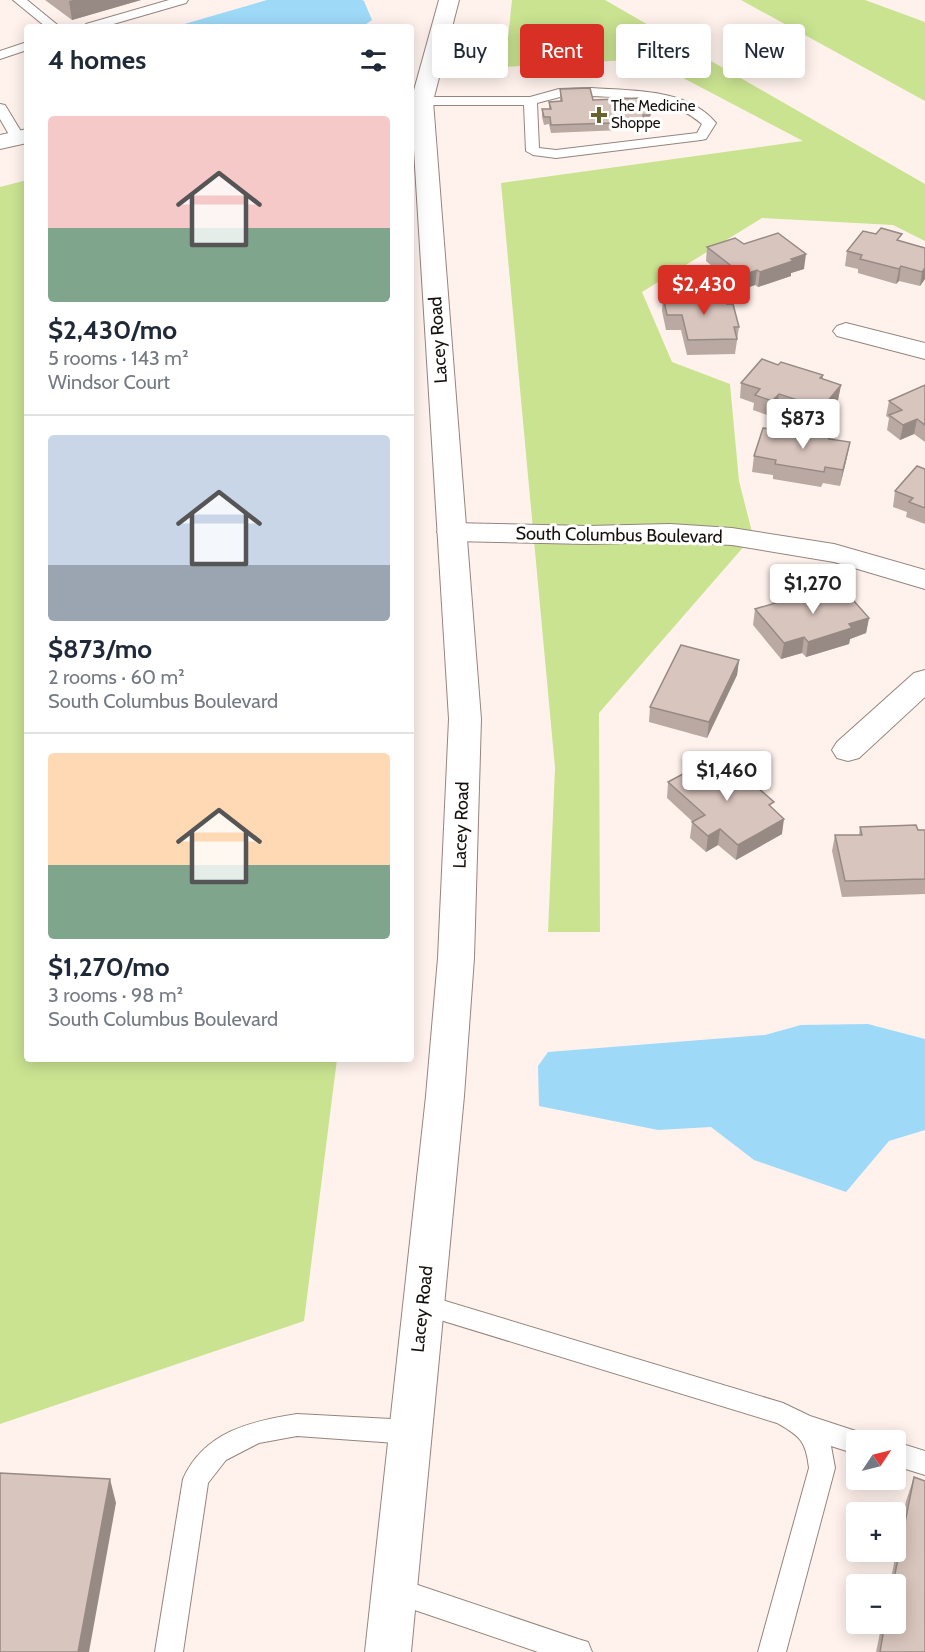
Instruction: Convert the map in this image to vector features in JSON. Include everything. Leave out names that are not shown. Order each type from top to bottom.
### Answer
[{"type":"main road","name":"Lacey Road","points":[[388,1652],[445,1096],[456,946],[465,719],[415,101],[449,0]]},
{"type":"main road","points":[[846,331],[925,351]]},
{"type":"main road","name":"South Columbus Boulevard","points":[[451,532],[588,535],[672,533],[759,540],[836,554],[925,580]]},
{"type":"main road","points":[[848,750],[925,680]]},
{"type":"lane","points":[[19,0],[50,24]]},
{"type":"lane","points":[[100,24],[182,0]]},
{"type":"lane","points":[[0,55],[24,47]]},
{"type":"lane","points":[[415,101],[530,101],[559,93],[581,92],[655,96],[692,109],[709,123],[701,136],[556,154],[533,151],[530,101]]},
{"type":"lane","points":[[0,108],[18,138]]},
{"type":"lane","points":[[422,1305],[783,1414],[807,1427],[846,1439]]},
{"type":"lane","points":[[169,1652],[196,1479],[217,1452],[255,1431],[297,1425],[410,1432]]},
{"type":"lane","points":[[772,1652],[822,1468],[820,1445],[807,1427]]},
{"type":"lane","points":[[906,1457],[925,1463]]},
{"type":"lane","points":[[394,1590],[578,1652]]},
{"type":"green space","points":[[512,0],[605,0],[647,24],[616,24],[616,61],[604,61],[604,24],[520,24],[520,66],[508,67]]},
{"type":"green space","points":[[741,0],[865,0],[925,22],[925,101],[805,35],[805,24],[785,24]]},
{"type":"green space","points":[[711,61],[723,68],[723,78],[741,78],[925,184],[925,241],[893,225],[762,218],[642,292],[672,362],[730,384],[739,481],[753,536],[599,713],[600,932],[548,932],[555,768],[501,183],[803,141],[683,78],[711,78]]},
{"type":"green space","points":[[24,181],[24,1062],[337,1062],[304,1321],[0,1424],[0,187]]},
{"type":"water","points":[[267,0],[362,0],[372,20],[366,24],[184,24]]},
{"type":"water","points":[[868,1024],[925,1039],[925,1130],[889,1141],[846,1192],[754,1160],[711,1127],[658,1130],[539,1106],[538,1066],[548,1052],[765,1035],[801,1025]]},
{"type":"building","name":"The Medicine Shoppe","points":[[590,88],[593,100],[639,98],[641,105],[648,105],[650,115],[643,115],[644,122],[551,125],[550,117],[544,117],[542,109],[551,109],[549,102],[562,101],[560,89]]},
{"type":"building","points":[[881,228],[902,234],[897,240],[925,248],[925,268],[922,272],[860,259],[862,255],[847,251],[863,231],[876,234]]},
{"type":"building","points":[[778,233],[806,254],[760,272],[757,270],[743,275],[707,247],[735,238],[744,244]]},
{"type":"building","points":[[725,294],[727,304],[733,304],[739,327],[734,327],[737,339],[688,340],[682,315],[667,315],[663,296]]},
{"type":"building","points":[[762,359],[778,365],[781,362],[823,375],[820,378],[841,385],[822,408],[779,394],[772,401],[755,395],[760,389],[741,383]]},
{"type":"building","points":[[925,385],[925,425],[917,419],[903,425],[889,415],[902,410],[889,401]]},
{"type":"building","points":[[763,428],[810,435],[812,428],[831,431],[829,439],[850,442],[843,470],[825,467],[824,472],[775,464],[776,460],[754,456]]},
{"type":"building","points":[[917,466],[925,469],[925,508],[909,502],[913,498],[895,491]]},
{"type":"building","points":[[839,584],[869,618],[849,624],[852,628],[808,642],[804,637],[784,643],[755,609]]},
{"type":"building","points":[[681,645],[739,660],[709,722],[650,707]]},
{"type":"building","points":[[713,758],[731,772],[736,769],[774,802],[769,805],[784,819],[738,845],[720,829],[708,836],[692,822],[705,815],[668,782]]},
{"type":"building","points":[[916,825],[918,830],[925,830],[925,879],[845,881],[835,835],[862,835],[860,827]]},
{"type":"building","points":[[0,1473],[110,1479],[78,1652],[0,1652]]},
{"type":"building","points":[[914,1477],[925,1481],[925,1652],[880,1652],[883,1634],[906,1634],[906,1574],[895,1574],[897,1562],[906,1562],[906,1518]]},
{"type":"place","name":"The Medicine Shoppe","points":[[599,115]]}]
